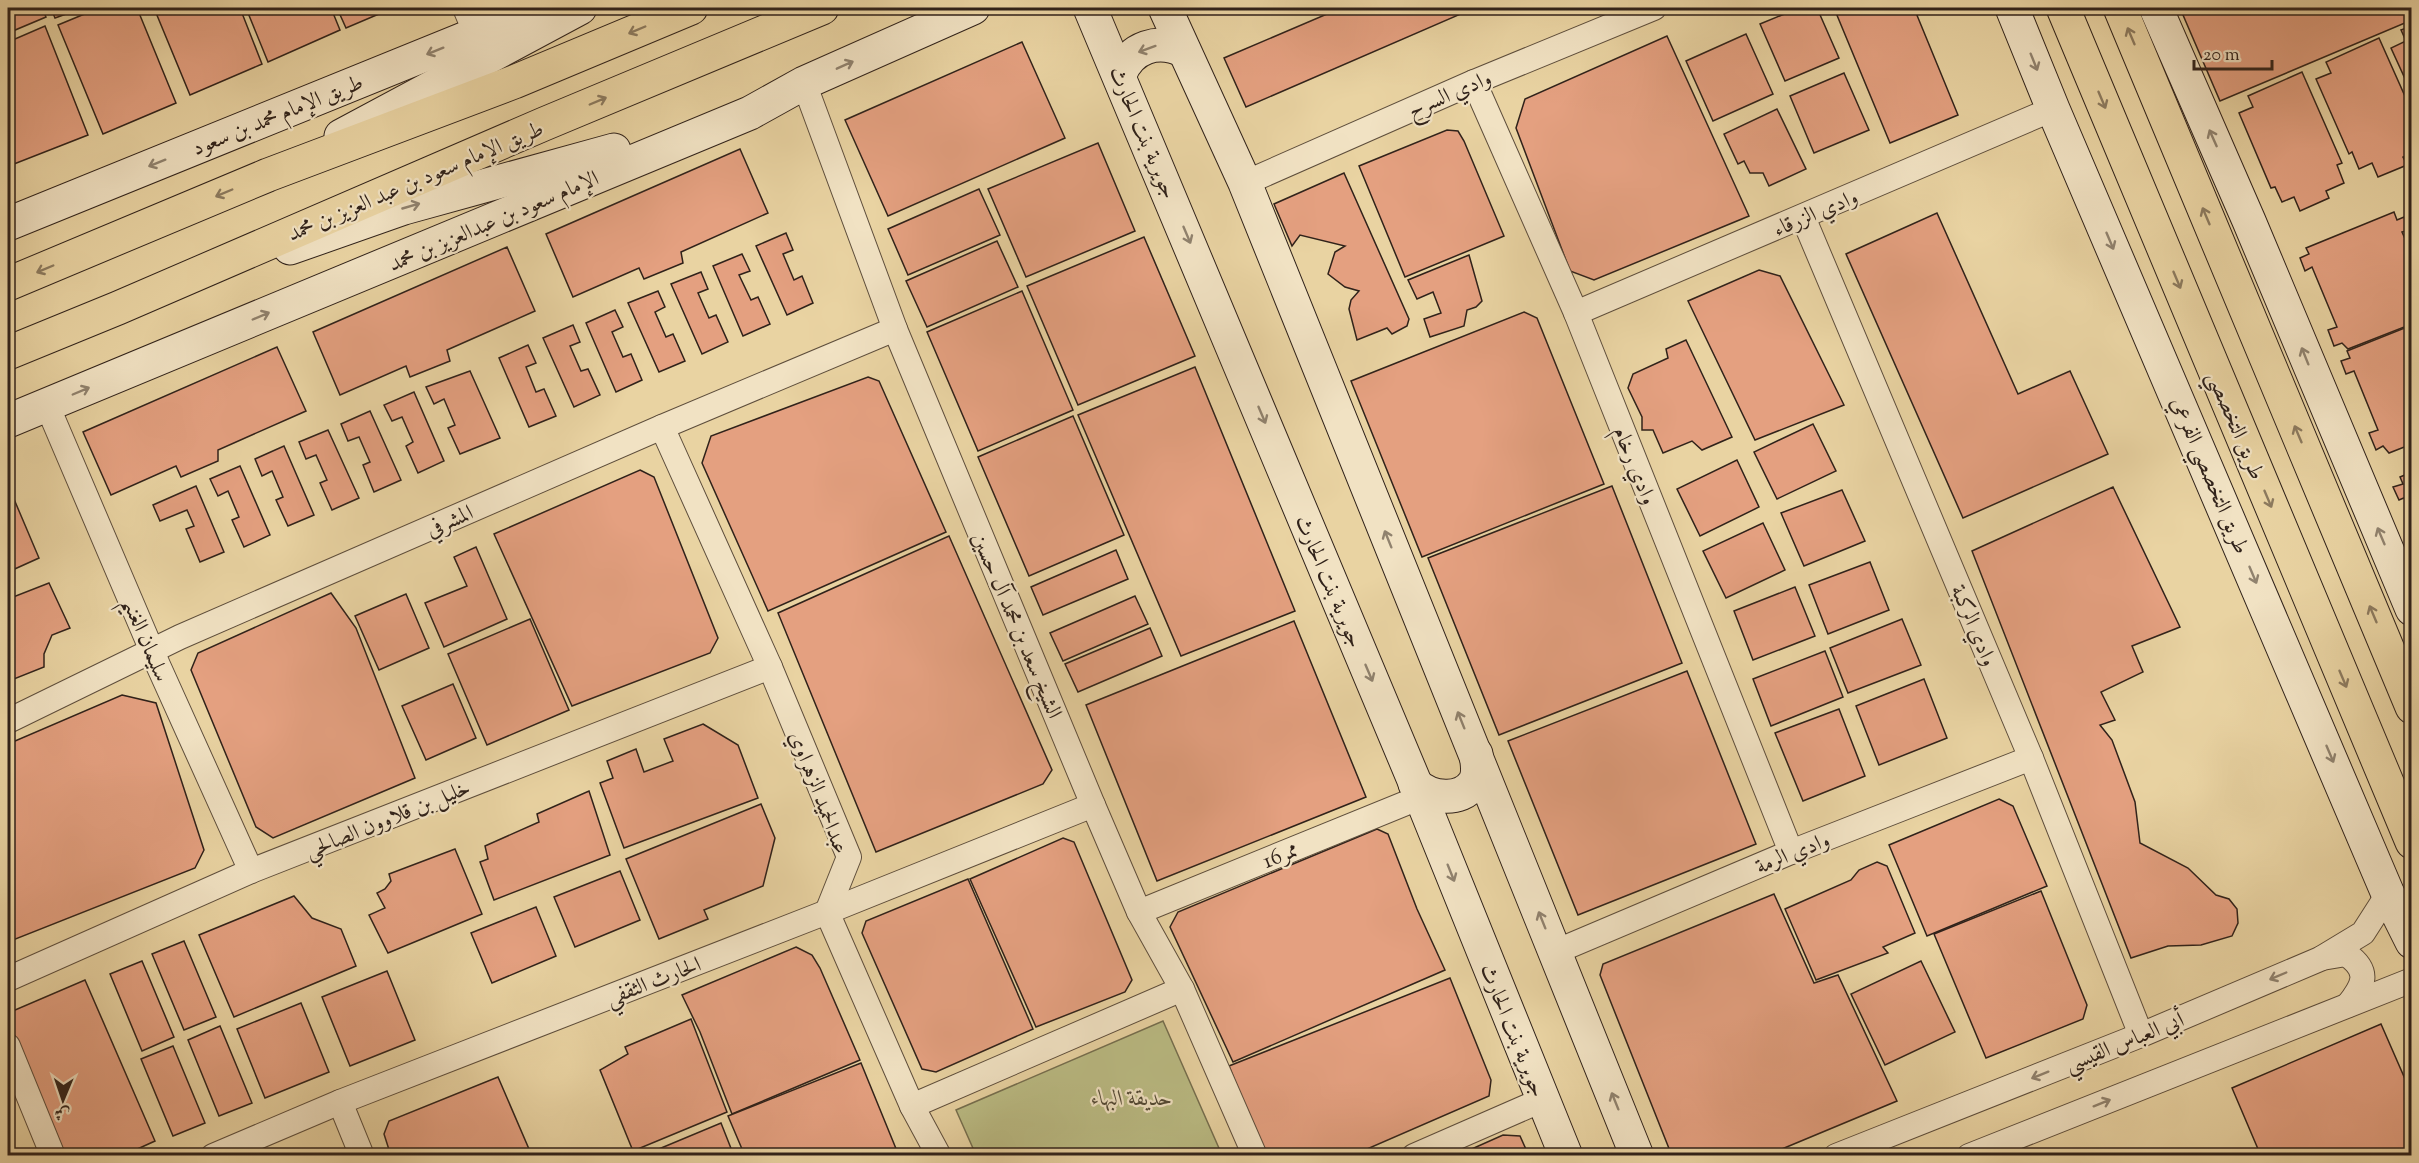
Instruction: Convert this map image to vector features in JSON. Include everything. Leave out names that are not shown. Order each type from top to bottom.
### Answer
[{"type":"main road","points":[[8,284],[268,175],[514,82],[691,8]]},
{"type":"main road","name":"طريق الإمام سعود بن عبد العزيز بن محمد","points":[[8,354],[544,124],[822,8]]},
{"type":"main road","name":"طريق التخصصي","points":[[2063,8],[2412,842]]},
{"type":"main road","points":[[2120,8],[2412,707]]},
{"type":"street","name":"طريق الإمام محمد بن سعود","points":[[10,216],[471,21],[548,8]]},
{"type":"street","points":[[268,175],[580,8]]},
{"type":"street","name":"الإمام سعود بن عبدالعزيز بن محمد","points":[[8,421],[750,113],[804,83],[973,8]]},
{"type":"street","name":"جويرية بنت الحارث","points":[[1090,8],[1120,74],[1418,790],[1566,1155]]},
{"type":"street","points":[[1165,8],[1245,183],[1637,1155]]},
{"type":"street","name":"وادي السرح","points":[[1245,183],[1473,82],[1654,8]]},
{"type":"street","name":"طريق التخصصي الفرعي","points":[[2012,8],[2388,894],[2412,942]]},
{"type":"street","points":[[2156,8],[2249,221],[2412,609]]},
{"type":"street","points":[[1120,74],[1125,62],[1145,48],[1163,45],[1174,46],[1184,51]]},
{"type":"street","name":"وادي رخام","points":[[1473,82],[1576,313],[1791,852]]},
{"type":"street","name":"الشيخ سعد بن محمد آل حسين","points":[[804,83],[895,329],[1093,805],[1139,912],[1182,989],[1256,1155]]},
{"type":"street","name":"وادي الزرقاء","points":[[1576,313],[2053,109]]},
{"type":"street","points":[[118,308],[404,208],[750,113]]},
{"type":"street","name":"وادي الركبة","points":[[1803,217],[2031,758],[2141,1035]]},
{"type":"street","name":"المشرفي","points":[[8,721],[152,650],[662,427],[895,329]]},
{"type":"street","name":"سليمان الغنيم","points":[[47,405],[152,650],[251,871]]},
{"type":"street","name":"عبدالحميد الزهراوي","points":[[662,427],[770,667],[849,857],[826,912]]},
{"type":"street","name":"خليل بن قلاوون الصالحي","points":[[8,979],[251,871],[770,667]]},
{"type":"street","points":[[1418,790],[1445,797],[1456,794],[1474,782],[1478,773],[1476,754]]},
{"type":"street","name":"وادي الرمة","points":[[1555,952],[1791,852],[2031,758]]},
{"type":"street","name":"ممر16","points":[[1139,912],[1418,790]]},
{"type":"street","points":[[1438,841],[1442,825],[1450,815],[1460,807],[1471,803],[1479,803],[1495,811],[1502,820]]},
{"type":"street","name":"الحارث الثقفي","points":[[213,1155],[340,1102],[1093,805]]},
{"type":"street","name":"أبي العباس القيسي","points":[[1836,1155],[2141,1035],[2320,958],[2363,933],[2388,894]]},
{"type":"street","points":[[826,912],[912,1107],[939,1155]]},
{"type":"street","points":[[2320,958],[2346,954],[2358,962],[2362,975],[2361,988],[2348,1005]]},
{"type":"street","points":[[1969,1155],[2412,980]]},
{"type":"street","points":[[912,1107],[1182,989]]},
{"type":"street","points":[[8,1047],[53,1155]]},
{"type":"street","points":[[1414,1155],[1542,1100]]},
{"type":"street","points":[[340,1102],[362,1155]]},
{"type":"green space","name":"حديقة البهاء","points":[[1163,1021],[1222,1155],[976,1155],[956,1110]]},
{"type":"building","points":[[8,8],[42,8],[46,17],[8,33]]},
{"type":"building","points":[[51,8],[83,8],[55,18]]},
{"type":"building","points":[[99,8],[137,8],[176,103],[103,134],[58,25]]},
{"type":"building","points":[[154,8],[240,8],[262,64],[190,95]]},
{"type":"building","points":[[246,8],[331,8],[340,30],[268,62]]},
{"type":"building","points":[[337,8],[393,8],[346,28]]},
{"type":"building","points":[[1341,8],[1469,8],[1470,10],[1246,107],[1224,58]]},
{"type":"building","points":[[1799,8],[1817,8],[1839,58],[1785,81],[1760,24]]},
{"type":"building","points":[[1834,8],[1914,8],[1958,115],[1890,143]]},
{"type":"building","points":[[2180,8],[2412,8],[2412,20],[2220,101]]},
{"type":"building","points":[[45,26],[88,135],[14,164],[8,147],[8,42]]},
{"type":"building","points":[[2412,26],[2412,94],[2391,48],[2406,41],[2401,30]]},
{"type":"building","points":[[1746,34],[1773,94],[1713,121],[1686,61]]},
{"type":"building","points":[[1667,36],[1749,216],[1594,280],[1570,271],[1516,128],[1525,99]]},
{"type":"building","points":[[2379,38],[2412,112],[2412,153],[2403,157],[2407,165],[2378,177],[2372,163],[2359,169],[2352,152],[2349,154],[2316,79],[2331,73],[2326,62]]},
{"type":"building","points":[[1022,42],[1065,138],[888,216],[845,120]]},
{"type":"building","points":[[2302,72],[2342,163],[2337,165],[2344,183],[2326,191],[2329,198],[2300,211],[2294,197],[2282,202],[2275,187],[2271,188],[2239,113],[2253,107],[2248,96]]},
{"type":"building","points":[[1844,73],[1869,130],[1814,153],[1790,96]]},
{"type":"building","points":[[1777,109],[1806,169],[1769,186],[1763,173],[1750,173],[1744,161],[1738,164],[1724,134]]},
{"type":"building","points":[[1447,130],[1458,131],[1464,141],[1504,236],[1405,277],[1359,166]]},
{"type":"building","points":[[1098,143],[1135,231],[1026,277],[988,189]]},
{"type":"building","points":[[740,149],[768,213],[681,252],[683,263],[644,279],[639,268],[573,297],[546,234]]},
{"type":"building","points":[[1344,173],[1409,319],[1407,326],[1392,334],[1387,328],[1357,340],[1349,309],[1351,300],[1359,291],[1345,287],[1328,274],[1335,252],[1345,246],[1300,235],[1292,246],[1274,204]]},
{"type":"building","points":[[979,189],[1000,235],[908,275],[888,229]]},
{"type":"building","points":[[2394,212],[2397,220],[2404,217],[2410,230],[2402,232],[2412,254],[2412,324],[2348,349],[2342,343],[2334,346],[2328,330],[2337,327],[2312,267],[2305,271],[2300,258],[2309,254],[2306,248]]},
{"type":"building","points":[[1937,213],[2018,394],[2070,371],[2108,454],[1963,518],[1846,254]]},
{"type":"building","points":[[786,233],[793,250],[783,254],[794,280],[802,276],[813,303],[787,315],[756,246]]},
{"type":"building","points":[[1144,237],[1195,356],[1078,405],[1027,286]]},
{"type":"building","points":[[997,241],[1018,287],[927,327],[906,281]]},
{"type":"building","points":[[507,247],[535,311],[447,350],[450,361],[410,377],[406,366],[340,395],[313,332]]},
{"type":"building","points":[[742,254],[750,271],[739,275],[751,300],[758,297],[770,324],[743,336],[713,266]]},
{"type":"building","points":[[1469,255],[1482,301],[1476,307],[1467,310],[1464,326],[1430,337],[1424,319],[1441,313],[1433,292],[1417,299],[1408,280]]},
{"type":"building","points":[[1759,270],[1780,276],[1844,405],[1755,440],[1688,301]]},
{"type":"building","points":[[701,272],[708,289],[698,293],[709,318],[716,315],[728,342],[702,354],[671,284]]},
{"type":"building","points":[[658,291],[665,307],[655,312],[666,337],[673,334],[685,361],[659,372],[628,303]]},
{"type":"building","points":[[1022,291],[1073,410],[978,451],[927,332]]},
{"type":"building","points":[[615,310],[623,327],[612,332],[623,357],[631,354],[642,380],[616,392],[586,323]]},
{"type":"building","points":[[1524,312],[1537,318],[1604,484],[1422,557],[1351,381]]},
{"type":"building","points":[[573,325],[580,342],[570,346],[581,371],[588,369],[600,395],[574,407],[543,338]]},
{"type":"building","points":[[2412,325],[2412,444],[2389,453],[2383,446],[2376,450],[2369,433],[2378,430],[2354,371],[2346,374],[2341,361],[2350,358],[2347,351]]},
{"type":"building","points":[[1686,340],[1732,437],[1702,450],[1692,441],[1663,453],[1653,430],[1642,430],[1642,417],[1628,388],[1633,374],[1668,358],[1666,349]]},
{"type":"building","points":[[528,345],[536,363],[526,367],[536,392],[544,389],[556,416],[529,427],[499,358]]},
{"type":"building","points":[[277,347],[306,411],[218,450],[218,461],[181,477],[176,466],[111,495],[83,432]]},
{"type":"building","points":[[1195,367],[1295,611],[1181,656],[1078,415]]},
{"type":"building","points":[[470,371],[500,438],[460,454],[448,428],[455,425],[444,399],[434,404],[426,387]]},
{"type":"building","points":[[868,377],[879,381],[946,532],[768,611],[702,463],[711,436]]},
{"type":"building","points":[[414,392],[444,461],[418,473],[406,446],[413,442],[402,417],[392,421],[384,405]]},
{"type":"building","points":[[370,411],[401,480],[374,492],[363,465],[370,462],[359,437],[348,441],[341,424]]},
{"type":"building","points":[[1073,416],[1124,535],[1029,576],[978,457]]},
{"type":"building","points":[[1813,424],[1836,471],[1777,499],[1754,452]]},
{"type":"building","points":[[328,430],[359,498],[332,510],[320,483],[327,480],[316,455],[306,459],[299,442]]},
{"type":"building","points":[[284,446],[314,515],[288,526],[276,500],[283,497],[272,471],[262,476],[255,459]]},
{"type":"building","points":[[1737,460],[1759,507],[1700,536],[1677,489]]},
{"type":"building","points":[[240,466],[270,535],[244,547],[232,520],[239,517],[228,491],[218,496],[210,479]]},
{"type":"building","points":[[640,470],[654,477],[718,638],[710,653],[572,706],[494,534]]},
{"type":"building","points":[[2412,472],[2412,510],[2406,497],[2399,500],[2393,487],[2403,484],[2400,477]]},
{"type":"building","points":[[8,485],[39,558],[8,572]]},
{"type":"building","points":[[196,486],[224,552],[200,562],[186,529],[194,526],[187,510],[160,521],[153,505]]},
{"type":"building","points":[[1612,486],[1682,663],[1499,735],[1428,558]]},
{"type":"building","points":[[2113,487],[2180,627],[2132,646],[2143,672],[2101,692],[2115,720],[2100,725],[2112,740],[2135,802],[2140,843],[2188,868],[2216,895],[2229,899],[2237,909],[2238,923],[2232,936],[2201,945],[2168,946],[2131,958],[1972,551]]},
{"type":"building","points":[[1842,490],[1865,541],[1804,566],[1781,513]]},
{"type":"building","points":[[1763,523],[1785,570],[1726,598],[1703,551]]},
{"type":"building","points":[[949,536],[1052,770],[1043,784],[876,852],[778,613]]},
{"type":"building","points":[[476,547],[507,619],[444,647],[425,603],[467,586],[454,557]]},
{"type":"building","points":[[1116,550],[1128,579],[1043,615],[1031,587]]},
{"type":"building","points":[[1870,562],[1889,610],[1828,634],[1809,585]]},
{"type":"building","points":[[49,583],[70,628],[52,635],[44,654],[44,667],[9,681],[8,599]]},
{"type":"building","points":[[1795,587],[1815,636],[1753,660],[1734,611]]},
{"type":"building","points":[[331,593],[356,628],[415,778],[273,838],[256,827],[191,670],[198,653]]},
{"type":"building","points":[[406,594],[429,648],[379,670],[355,616]]},
{"type":"building","points":[[1135,596],[1148,624],[1063,661],[1050,633]]},
{"type":"building","points":[[530,619],[569,710],[487,745],[448,654]]},
{"type":"building","points":[[1902,619],[1921,665],[1848,693],[1830,648]]},
{"type":"building","points":[[1294,621],[1366,797],[1157,881],[1086,705]]},
{"type":"building","points":[[1150,628],[1162,656],[1078,692],[1065,664]]},
{"type":"building","points":[[1825,651],[1843,697],[1771,726],[1753,679]]},
{"type":"building","points":[[1687,671],[1756,844],[1578,915],[1508,741]]},
{"type":"building","points":[[1924,679],[1947,738],[1879,765],[1856,706]]},
{"type":"building","points":[[453,684],[476,738],[426,760],[402,706]]},
{"type":"building","points":[[122,695],[156,703],[204,850],[195,868],[8,942],[8,744]]},
{"type":"building","points":[[1839,709],[1865,776],[1803,801],[1775,733]]},
{"type":"building","points":[[703,724],[738,745],[758,798],[624,848],[600,783],[613,778],[607,761],[636,749],[644,772],[673,761],[664,739]]},
{"type":"building","points":[[589,791],[610,855],[494,900],[480,862],[488,859],[485,846],[539,822],[537,814]]},
{"type":"building","points":[[1999,799],[2013,806],[2047,886],[1927,936],[1889,845]]},
{"type":"building","points":[[761,804],[775,838],[763,886],[704,910],[708,919],[659,939],[626,859]]},
{"type":"building","points":[[1377,829],[1388,834],[1417,909],[1445,970],[1233,1062],[1170,927],[1178,912]]},
{"type":"building","points":[[1063,838],[1074,842],[1132,980],[1125,992],[1036,1027],[970,879]]},
{"type":"building","points":[[455,849],[482,914],[388,953],[369,915],[385,908],[377,893],[385,889],[391,881],[389,874]]},
{"type":"building","points":[[1877,862],[1887,866],[1915,933],[1883,947],[1888,953],[1816,980],[1785,909],[1851,880],[1859,870]]},
{"type":"building","points":[[620,871],[640,920],[575,947],[554,897]]},
{"type":"building","points":[[968,879],[1033,1029],[936,1072],[922,1069],[862,933],[866,921]]},
{"type":"building","points":[[2041,891],[2087,1005],[2083,1019],[1986,1058],[1934,934]]},
{"type":"building","points":[[1774,894],[1814,983],[1838,975],[1897,1101],[1765,1156],[1672,1156],[1600,975],[1603,964]]},
{"type":"building","points":[[294,896],[312,918],[341,929],[356,966],[234,1017],[199,935]]},
{"type":"building","points":[[536,907],[556,956],[492,983],[471,933]]},
{"type":"building","points":[[184,941],[216,1017],[184,1030],[152,954]]},
{"type":"building","points":[[796,947],[812,955],[820,968],[860,1060],[732,1114],[700,1032],[682,995]]},
{"type":"building","points":[[142,961],[174,1037],[142,1051],[110,974]]},
{"type":"building","points":[[1921,961],[1955,1032],[1885,1065],[1851,994]]},
{"type":"building","points":[[387,971],[415,1040],[350,1066],[322,997]]},
{"type":"building","points":[[1450,978],[1491,1080],[1489,1096],[1351,1156],[1265,1156],[1229,1066]]},
{"type":"building","points":[[85,980],[155,1141],[122,1156],[66,1156],[8,1020],[8,1013]]},
{"type":"building","points":[[301,1003],[329,1072],[265,1098],[237,1029]]},
{"type":"building","points":[[691,1019],[727,1112],[633,1151],[600,1070],[628,1054],[625,1047]]},
{"type":"building","points":[[2381,1024],[2412,1095],[2412,1156],[2261,1156],[2232,1088]]},
{"type":"building","points":[[220,1026],[252,1103],[219,1116],[188,1040]]},
{"type":"building","points":[[173,1046],[205,1123],[173,1136],[141,1059]]},
{"type":"building","points":[[861,1063],[899,1156],[745,1156],[728,1116]]},
{"type":"building","points":[[498,1077],[532,1156],[391,1156],[384,1134],[389,1121]]},
{"type":"building","points":[[721,1123],[734,1156],[642,1156]]},
{"type":"building","points":[[1503,1135],[1520,1136],[1529,1156],[1456,1156]]}]
